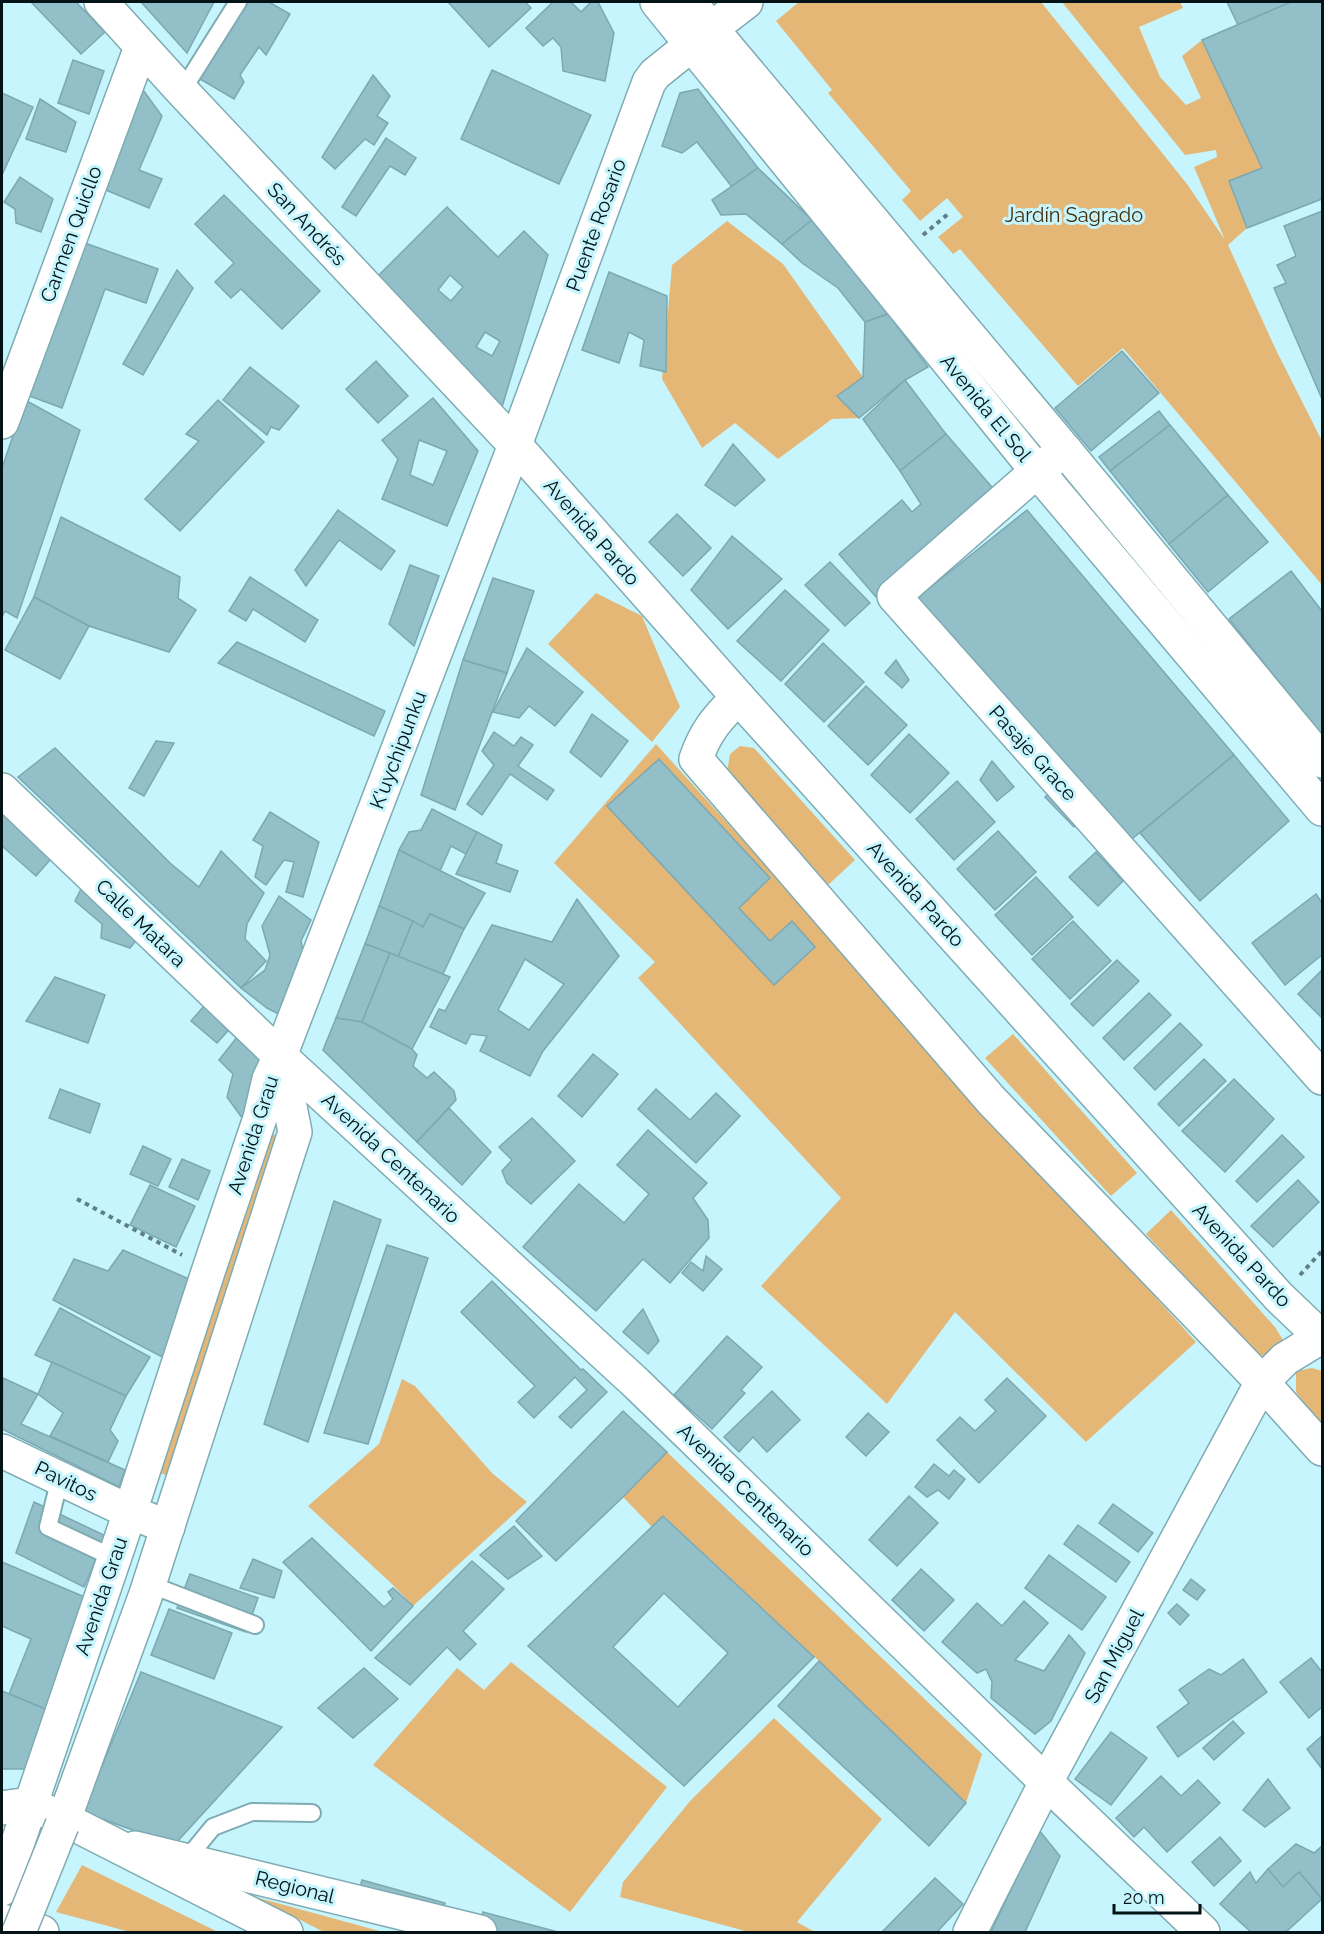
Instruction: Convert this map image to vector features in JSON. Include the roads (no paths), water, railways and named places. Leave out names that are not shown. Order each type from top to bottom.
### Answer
[{"type":"street","name":"San Andrés","points":[[101,2],[182,92],[515,445]]},
{"type":"street","name":"Avenida El Sol","points":[[657,2],[701,37],[1065,450],[1323,761]]},
{"type":"street","name":"Avenida El Sol","points":[[689,2],[701,37],[1037,471],[1323,809]]},
{"type":"street","name":"Puente Rosario","points":[[515,445],[649,82],[655,74],[746,2]]},
{"type":"street","name":"Carmen Quicllo","points":[[2,422],[141,47]]},
{"type":"street","name":"Avenida Pardo","points":[[515,445],[738,697],[1271,1288],[1322,1338]]},
{"type":"street","name":"K'uychipunku","points":[[280,1056],[515,445]]},
{"type":"street","name":"Pasaje Grace","points":[[1065,450],[1037,471],[894,596],[1323,1078]]},
{"type":"street","points":[[738,697],[713,724],[702,740],[696,759],[991,1100],[1262,1382],[1323,1449]]},
{"type":"street","name":"Calle Matara","points":[[2,790],[280,1056]]},
{"type":"street","name":"Avenida Grau","points":[[2,1889],[15,1804],[114,1558],[260,1118],[269,1079],[280,1056]]},
{"type":"street","name":"Avenida Grau","points":[[19,1932],[63,1822],[149,1584],[295,1132],[280,1056]]},
{"type":"street","name":"Avenida Centenario","points":[[280,1056],[636,1383],[1203,1932]]},
{"type":"street","name":"San Miguel","points":[[970,1932],[1046,1782],[1262,1382],[1285,1359],[1322,1338]]},
{"type":"street","name":"Pavitos","points":[[2,1450],[130,1512],[168,1527]]},
{"type":"street","points":[[15,1804],[110,1842],[286,1932]]},
{"type":"street","name":"Regional","points":[[110,1842],[480,1932]]},
{"type":"street","points":[[2,1921],[42,1932]]},
{"type":"lane","points":[[182,92],[238,2]]},
{"type":"lane","points":[[60,1478],[48,1527],[114,1558]]},
{"type":"lane","points":[[149,1584],[255,1625]]},
{"type":"lane","points":[[185,1861],[213,1827],[252,1812],[312,1813]]},
{"type":"park label","name":"Jardín Sagrado","points":[[1074,215]]}]
